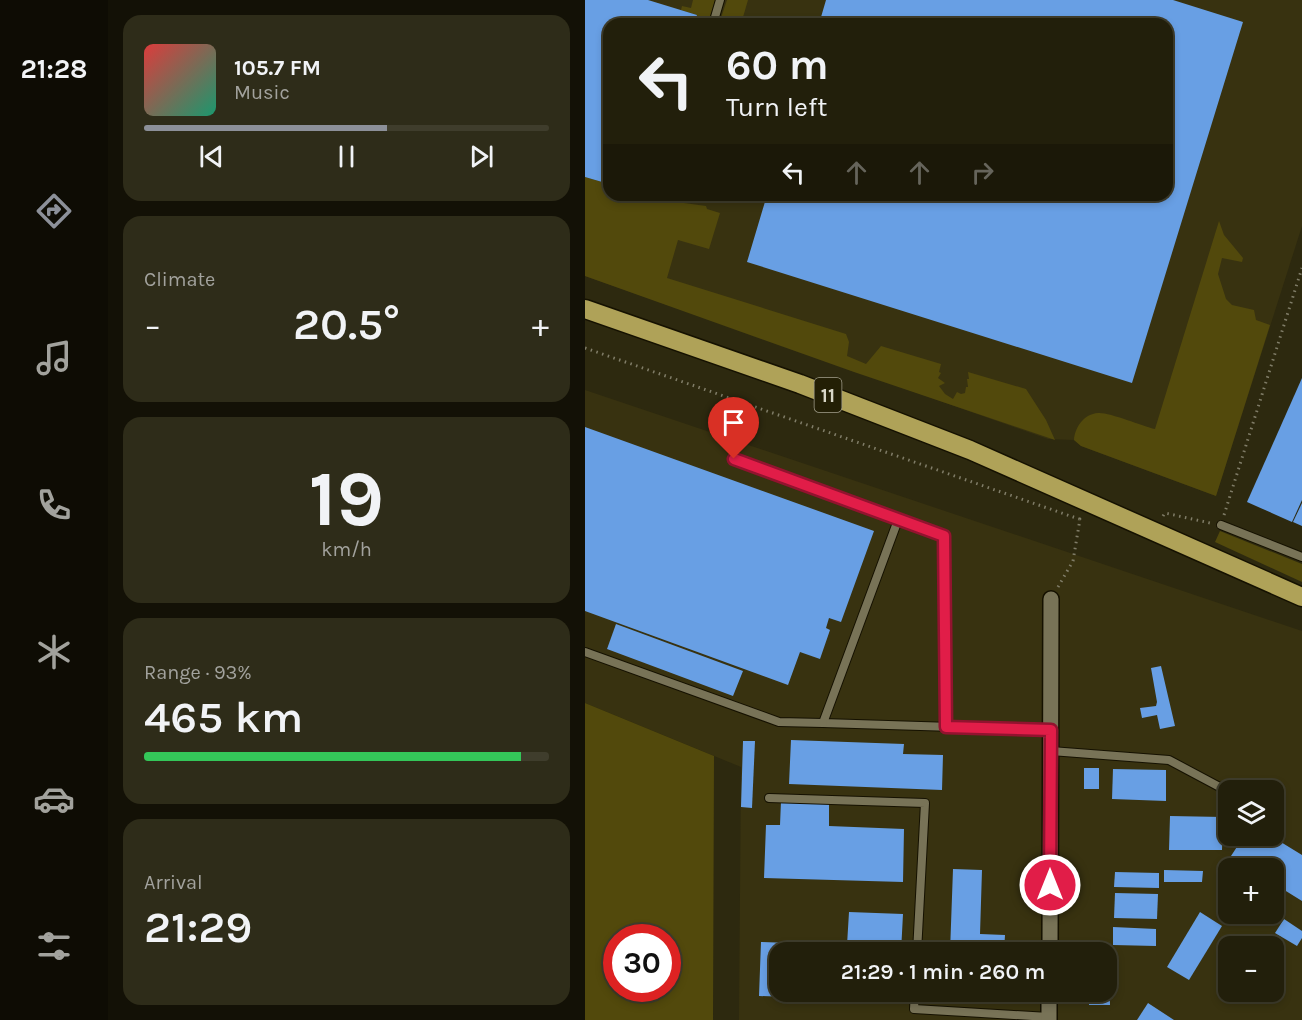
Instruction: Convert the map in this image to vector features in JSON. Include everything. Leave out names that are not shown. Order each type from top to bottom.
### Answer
[{"type":"highway","name":"11","points":[[585,309],[800,384],[970,450],[1302,597]]},
{"type":"street","points":[[1050,942],[1051,599]]},
{"type":"street","points":[[1049,1002],[1049,1019]]},
{"type":"lane","points":[[715,18],[720,0]]},
{"type":"lane","points":[[734,459],[944,536],[946,727]]},
{"type":"lane","points":[[823,723],[898,519]]},
{"type":"lane","points":[[1221,525],[1302,557]]},
{"type":"lane","points":[[585,652],[779,722],[1051,730]]},
{"type":"lane","points":[[1051,751],[1169,760],[1218,786]]},
{"type":"lane","points":[[769,798],[925,802],[918,942]]},
{"type":"lane","points":[[914,1002],[914,1009],[1049,1019]]},
{"type":"path","points":[[1155,531],[1165,513],[1221,525],[1302,268]]},
{"type":"path","points":[[585,348],[1090,524]]},
{"type":"path","points":[[1051,599],[1073,561],[1080,519]]},
{"type":"shaded area","points":[[585,0],[1302,0],[1302,226],[1216,496],[1081,446],[1074,440],[1048,439],[585,276]]},
{"type":"shaded area","points":[[693,0],[715,0],[710,18],[696,18],[697,15],[681,10],[682,6],[691,8]]},
{"type":"shaded area","points":[[727,0],[748,0],[743,18],[721,18]]},
{"type":"shaded area","points":[[585,177],[603,182],[603,201],[685,201],[684,203],[706,206],[707,209],[720,213],[709,249],[678,240],[667,278],[846,334],[849,342],[847,356],[866,364],[881,346],[941,364],[939,372],[941,373],[938,378],[945,383],[939,386],[953,399],[957,392],[965,393],[968,387],[968,372],[1026,389],[1046,420],[1055,440],[854,372],[585,276]]},
{"type":"shaded area","points":[[1219,221],[1224,235],[1243,258],[1242,262],[1222,258],[1218,274],[1226,299],[1232,305],[1254,310],[1256,320],[1270,325],[1216,496],[1081,446],[1074,440],[1081,422],[1088,416],[1098,413],[1155,429]]},
{"type":"shaded area","points":[[585,390],[1302,631],[1302,1020],[739,1020],[741,767],[585,703]]},
{"type":"shaded area","points":[[1220,531],[1302,564],[1302,582],[1215,542]]},
{"type":"shaded area","points":[[585,703],[714,756],[713,1020],[585,1020]]},
{"type":"building","points":[[585,0],[648,0],[697,15],[696,18],[603,18],[603,182],[585,177]]},
{"type":"building","points":[[826,0],[1173,0],[1243,22],[1132,383],[747,262],[765,201],[1173,201],[1173,18],[821,18]]},
{"type":"building","points":[[1302,378],[1302,500],[1292,522],[1247,502]]},
{"type":"building","points":[[585,427],[874,531],[841,622],[829,618],[826,628],[830,630],[820,659],[800,652],[788,685],[585,611]]},
{"type":"building","points":[[1302,503],[1302,526],[1293,522]]},
{"type":"building","points":[[616,624],[743,671],[733,696],[607,649]]},
{"type":"building","points":[[1161,666],[1175,726],[1160,729],[1157,715],[1142,718],[1140,708],[1156,706],[1151,668]]},
{"type":"building","points":[[791,740],[904,744],[903,754],[943,755],[942,790],[789,784]]},
{"type":"building","points":[[743,741],[755,741],[752,808],[741,807]]},
{"type":"building","points":[[1084,768],[1099,768],[1099,789],[1084,789]]},
{"type":"building","points":[[1113,769],[1166,770],[1166,801],[1112,799]]},
{"type":"building","points":[[781,801],[829,802],[829,826],[904,829],[903,882],[764,878],[766,825],[780,825]]},
{"type":"building","points":[[1170,816],[1218,817],[1218,846],[1222,846],[1222,850],[1169,850]]},
{"type":"building","points":[[1284,844],[1302,855],[1302,901],[1284,890],[1284,858],[1234,858],[1231,856],[1238,846],[1284,846]]},
{"type":"building","points":[[953,869],[982,870],[980,934],[1005,935],[1005,942],[950,942]]},
{"type":"building","points":[[1164,870],[1203,871],[1202,882],[1164,882]]},
{"type":"building","points":[[1115,872],[1159,873],[1159,888],[1114,887]]},
{"type":"building","points":[[1115,893],[1158,894],[1157,919],[1114,918]]},
{"type":"building","points":[[849,912],[903,914],[902,942],[847,942]]},
{"type":"building","points":[[1200,912],[1222,926],[1189,980],[1167,967]]},
{"type":"building","points":[[1284,919],[1302,931],[1302,938],[1297,946],[1284,938],[1284,936],[1275,933],[1281,924],[1284,924]]},
{"type":"building","points":[[1113,927],[1156,929],[1156,946],[1117,945],[1117,942],[1113,942]]},
{"type":"building","points":[[761,942],[769,942],[769,996],[759,996]]},
{"type":"building","points":[[1089,1002],[1110,1002],[1110,1005],[1089,1005]]},
{"type":"building","points":[[1148,1003],[1174,1020],[1137,1020]]},
{"type":"route","points":[[734,459],[944,536],[946,727],[1051,730],[1050,885]]}]
